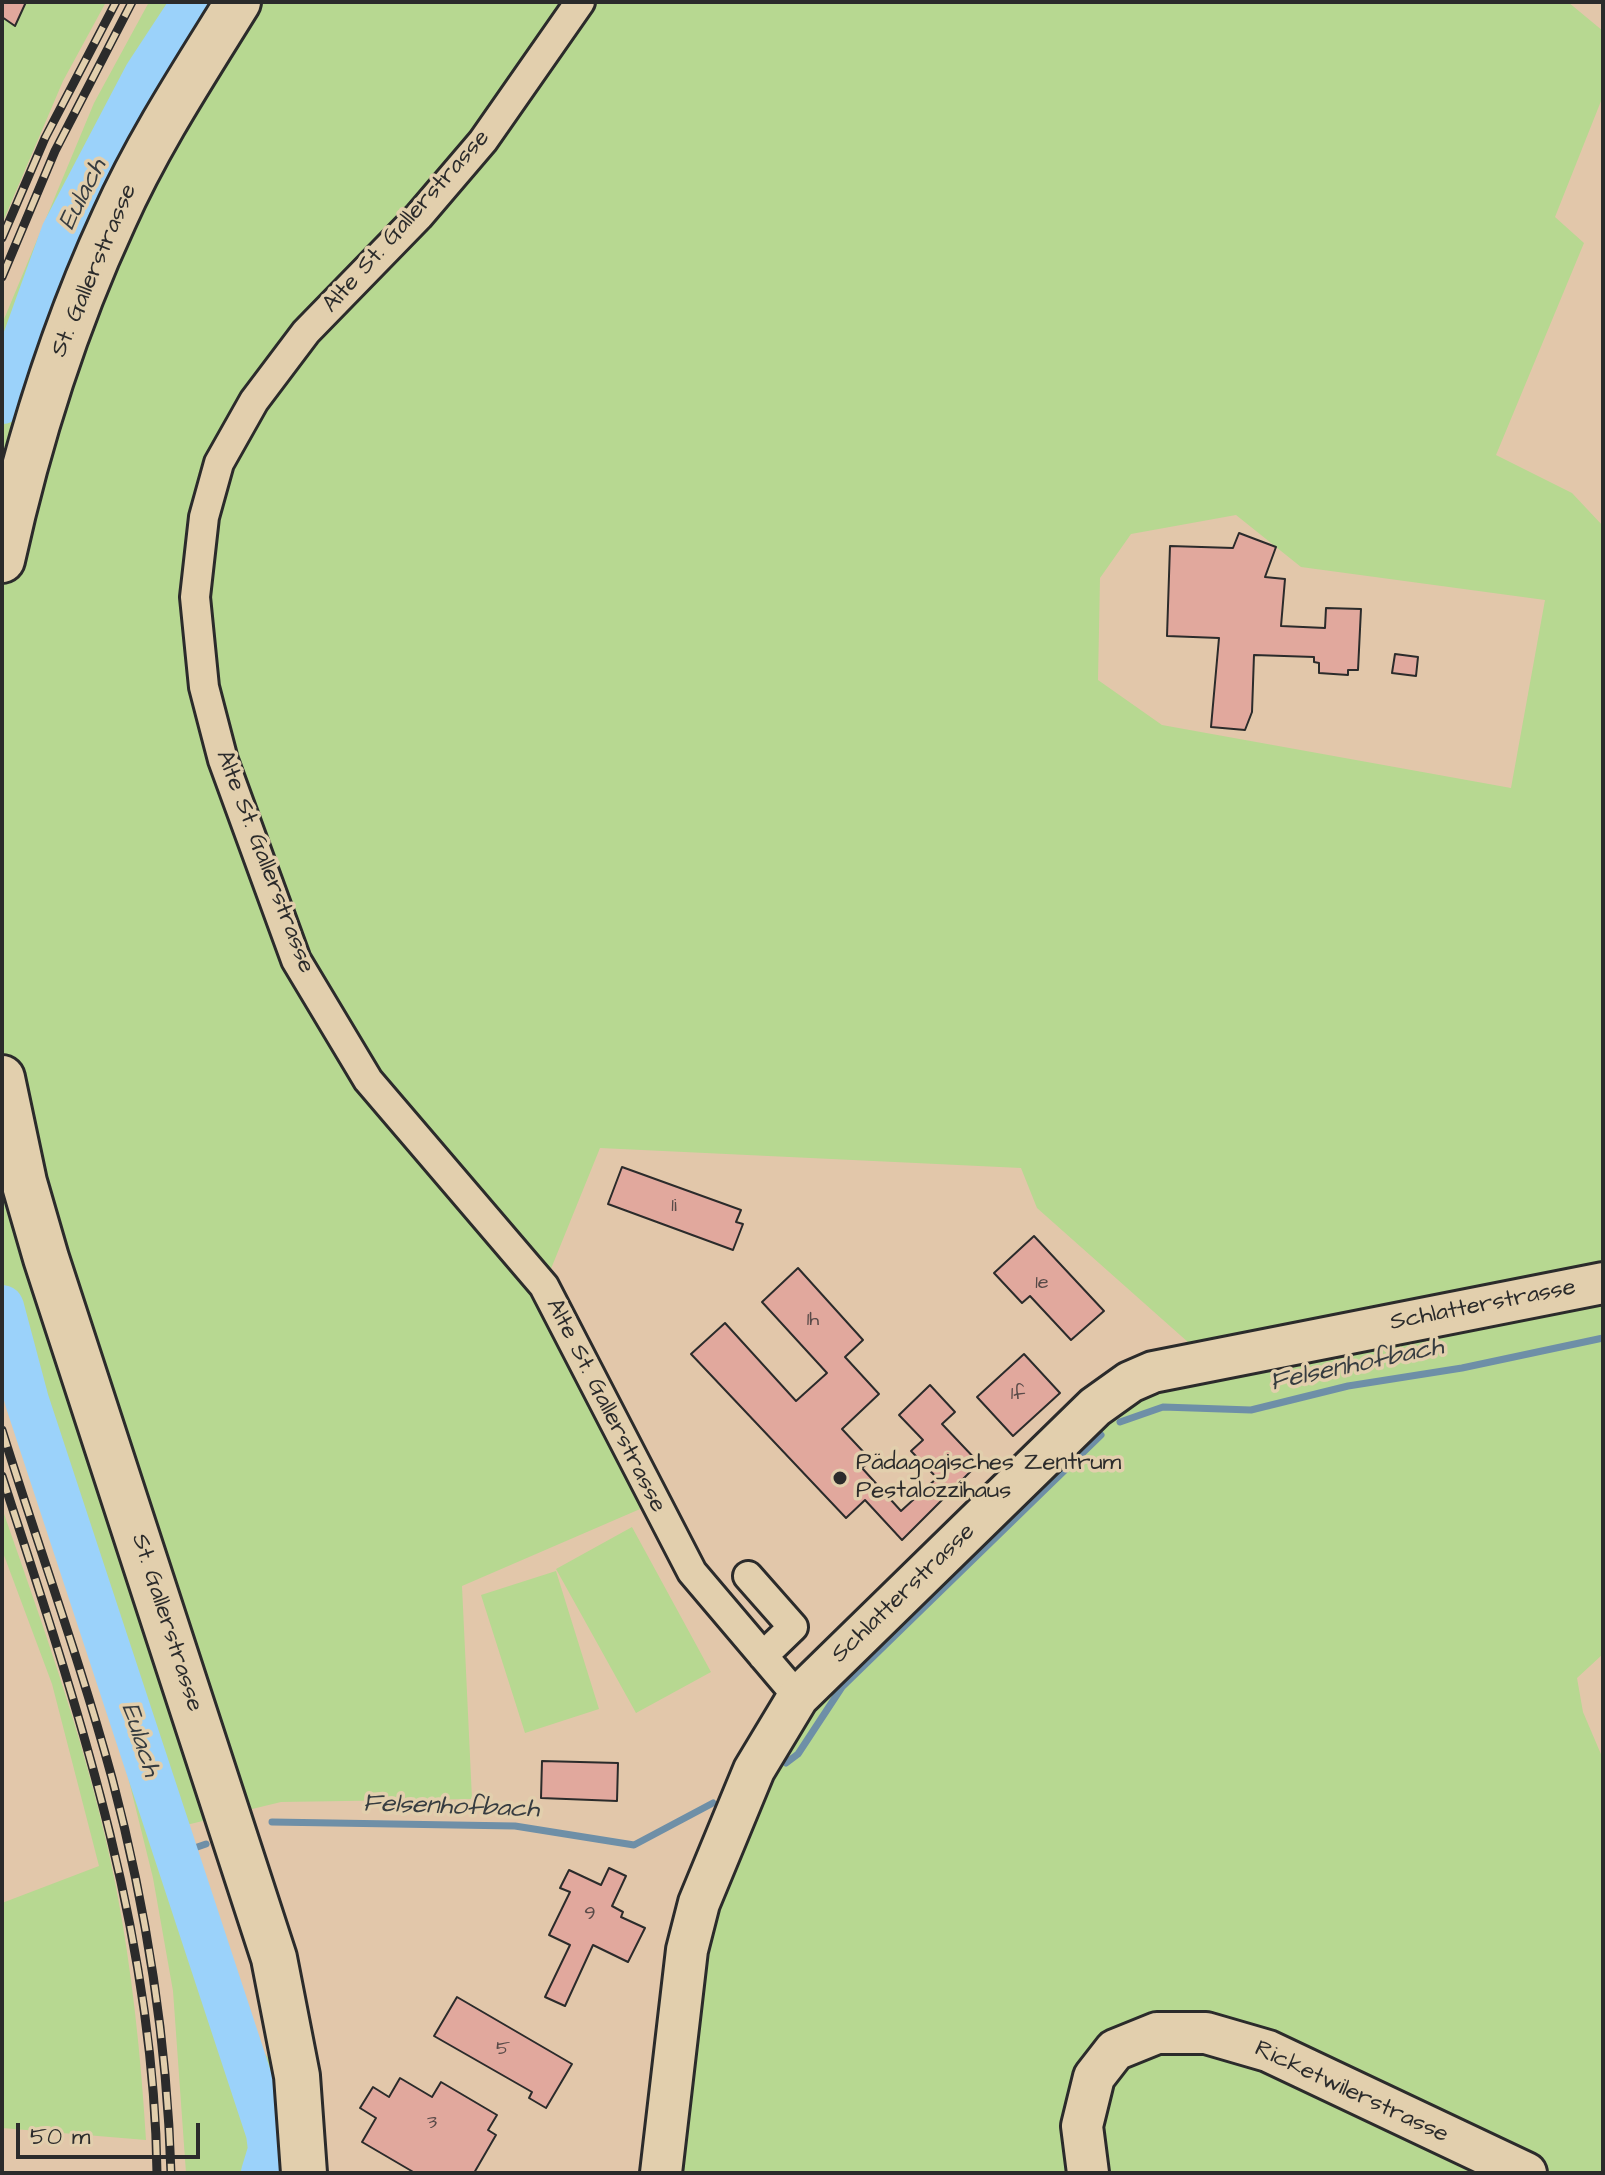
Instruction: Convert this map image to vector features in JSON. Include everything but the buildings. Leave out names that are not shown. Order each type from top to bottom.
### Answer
[{"type":"main road","name":"St. Gallerstrasse","points":[[2,560],[33,430],[72,316],[115,216],[159,132],[238,2]]},
{"type":"main road","name":"St. Gallerstrasse","points":[[2,1078],[24,1182],[46,1258],[274,1958],[288,2015],[297,2076],[304,2173]]},
{"type":"street","name":"Alte St. Gallerstrasse","points":[[580,2],[483,141],[419,216],[306,332],[254,401],[219,463],[204,517],[195,597],[204,687],[223,760],[296,960],[368,1080],[544,1286],[692,1572],[798,1697]]},
{"type":"street","name":"Schlatterstrasse","points":[[661,2173],[687,1950],[699,1903],[754,1770],[798,1697],[1095,1407],[1130,1382],[1153,1372],[1603,1283]]},
{"type":"street","points":[[748,1576],[793,1627],[763,1656]]},
{"type":"street","name":"Ricketwilerstrasse","points":[[1088,2173],[1082,2126],[1094,2077],[1115,2050],[1157,2033],[1206,2033],[1268,2051],[1526,2173]]},
{"type":"green space","points":[[2,2],[106,2],[63,81],[2,224]]},
{"type":"green space","points":[[149,2],[1568,2],[1603,31],[1603,96],[1555,217],[1584,243],[1496,455],[1572,493],[1603,526],[1603,1654],[1577,1678],[1583,1712],[1603,1759],[1603,2173],[661,2173],[675,2034],[754,1770],[1095,1407],[1207,1359],[1037,1208],[1021,1168],[600,1148],[544,1286],[654,1503],[462,1586],[472,1799],[281,1802],[178,1827],[257,2044],[277,2069],[284,2173],[186,2173],[173,1991],[153,1878],[126,1769],[2,1378],[2,324],[94,103]],"holes":[[[1236,515],[1301,567],[1545,600],[1511,788],[1162,725],[1098,680],[1100,578],[1131,534]]]},
{"type":"green space","points":[[2,1508],[66,1696],[106,1839],[131,1981],[146,2140],[2,2128],[2,1903],[99,1866],[52,1684],[2,1550]]},
{"type":"green space","points":[[632,1527],[711,1672],[636,1713],[556,1569]]},
{"type":"green space","points":[[556,1571],[599,1709],[525,1733],[481,1595]]},
{"type":"waterway","name":"Eulach","points":[[2,402],[63,233],[146,75],[194,2]]},
{"type":"waterway","name":"Eulach","points":[[2,381],[8,385]]},
{"type":"waterway","name":"Eulach","points":[[2,1307],[27,1401],[268,2133],[270,2150],[263,2173]]},
{"type":"waterway","name":"Felsenhofbach","points":[[1120,1422],[1163,1407],[1251,1410],[1348,1386],[1462,1368],[1603,1338]]},
{"type":"waterway","name":"Felsenhofbach","points":[[786,1763],[798,1754],[842,1687],[1101,1435]]},
{"type":"waterway","name":"Felsenhofbach","points":[[272,1822],[515,1826],[634,1845],[713,1803]]},
{"type":"waterway","name":"Felsenhofbach","points":[[177,1854],[206,1844]]},
{"type":"railway","points":[[2,238],[45,138],[116,2]]},
{"type":"railway","points":[[2,277],[55,151],[132,2]]},
{"type":"railway","points":[[2,1430],[86,1690],[112,1778],[135,1875],[160,2023],[171,2173]]},
{"type":"railway","points":[[2,1476],[83,1732],[126,1906],[142,1994],[153,2083],[157,2173]]},
{"type":"place","name":"Pädagogisches Zentrum Pestalozzihaus","points":[[840,1478]]}]
